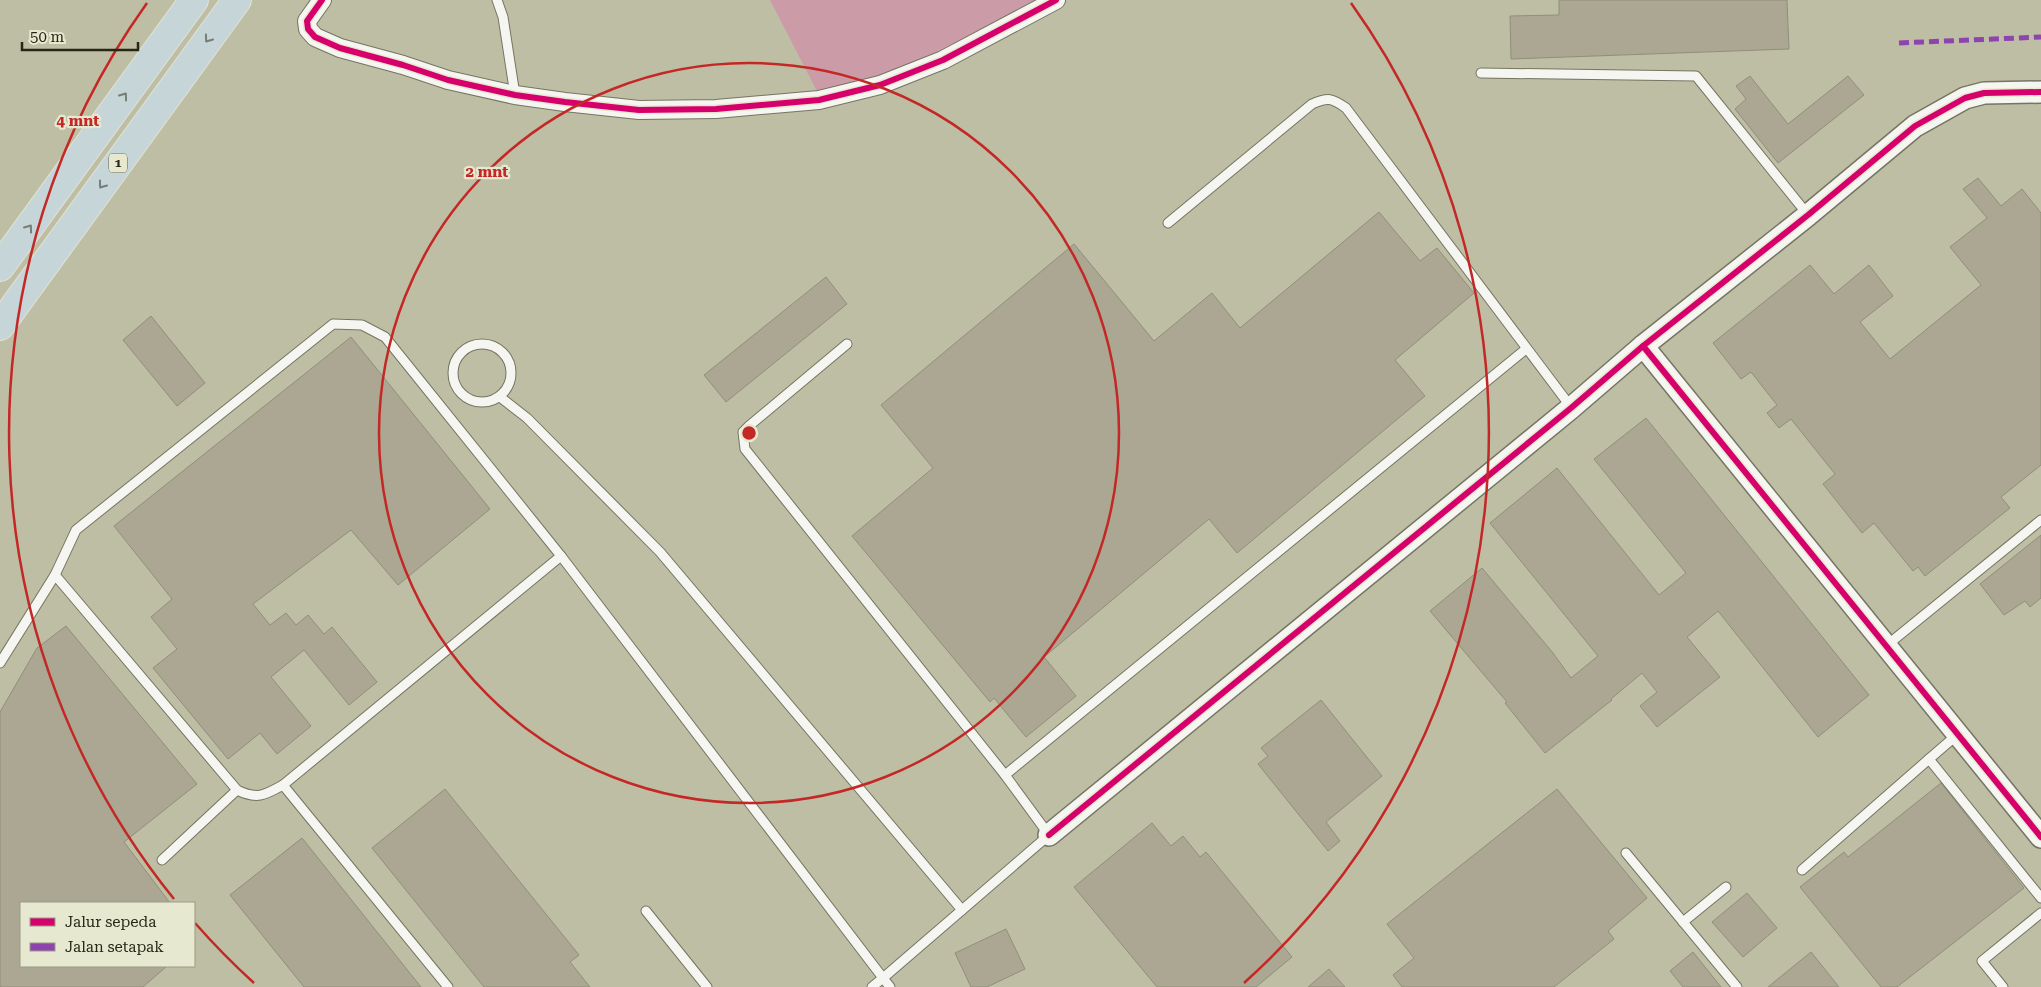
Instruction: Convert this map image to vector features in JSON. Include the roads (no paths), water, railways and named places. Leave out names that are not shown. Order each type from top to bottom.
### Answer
[{"type":"highway","points":[[0,267],[194,0]]},
{"type":"highway","name":"1","points":[[0,326],[236,0]]},
{"type":"street","points":[[322,0],[307,21],[308,29],[315,37],[324,42],[448,80],[515,95],[639,110],[716,110],[819,100],[880,85],[943,60],[1056,0]]},
{"type":"street","points":[[1049,835],[1571,408],[1642,346],[1808,215],[1915,126],[1965,98],[1984,93],[2041,92]]},
{"type":"street","points":[[1642,346],[2041,837]]},
{"type":"lane","points":[[497,0],[503,17],[515,95]]},
{"type":"lane","points":[[1481,73],[1696,76],[1808,215]]},
{"type":"lane","points":[[1168,223],[1312,104],[1324,99],[1335,100],[1346,108],[1571,408]]},
{"type":"lane","points":[[0,663],[55,575],[76,530],[333,324],[362,325],[385,337],[561,556],[890,987]]},
{"type":"lane","points":[[482,344],[492,346],[501,351],[508,359],[511,379],[507,389],[500,397],[483,403],[466,398],[459,391],[454,384],[452,375],[457,357],[463,350],[472,345],[482,344]]},
{"type":"lane","points":[[847,344],[743,432],[745,449],[1005,775],[1049,835],[872,987]]},
{"type":"lane","points":[[1005,775],[1526,349]]},
{"type":"lane","points":[[500,397],[527,418],[660,552],[962,910]]},
{"type":"lane","points":[[1886,646],[2041,520]]},
{"type":"lane","points":[[55,575],[238,790],[250,797],[265,795],[283,785],[561,556]]},
{"type":"lane","points":[[1802,870],[1958,734]]},
{"type":"lane","points":[[1929,759],[2041,898]]},
{"type":"lane","points":[[283,785],[448,987]]},
{"type":"lane","points":[[162,860],[238,790]]},
{"type":"lane","points":[[1626,853],[1737,987]]},
{"type":"lane","points":[[1683,922],[1726,887]]},
{"type":"lane","points":[[646,911],[707,987]]},
{"type":"lane","points":[[2003,987],[1982,961],[2041,913]]}]
